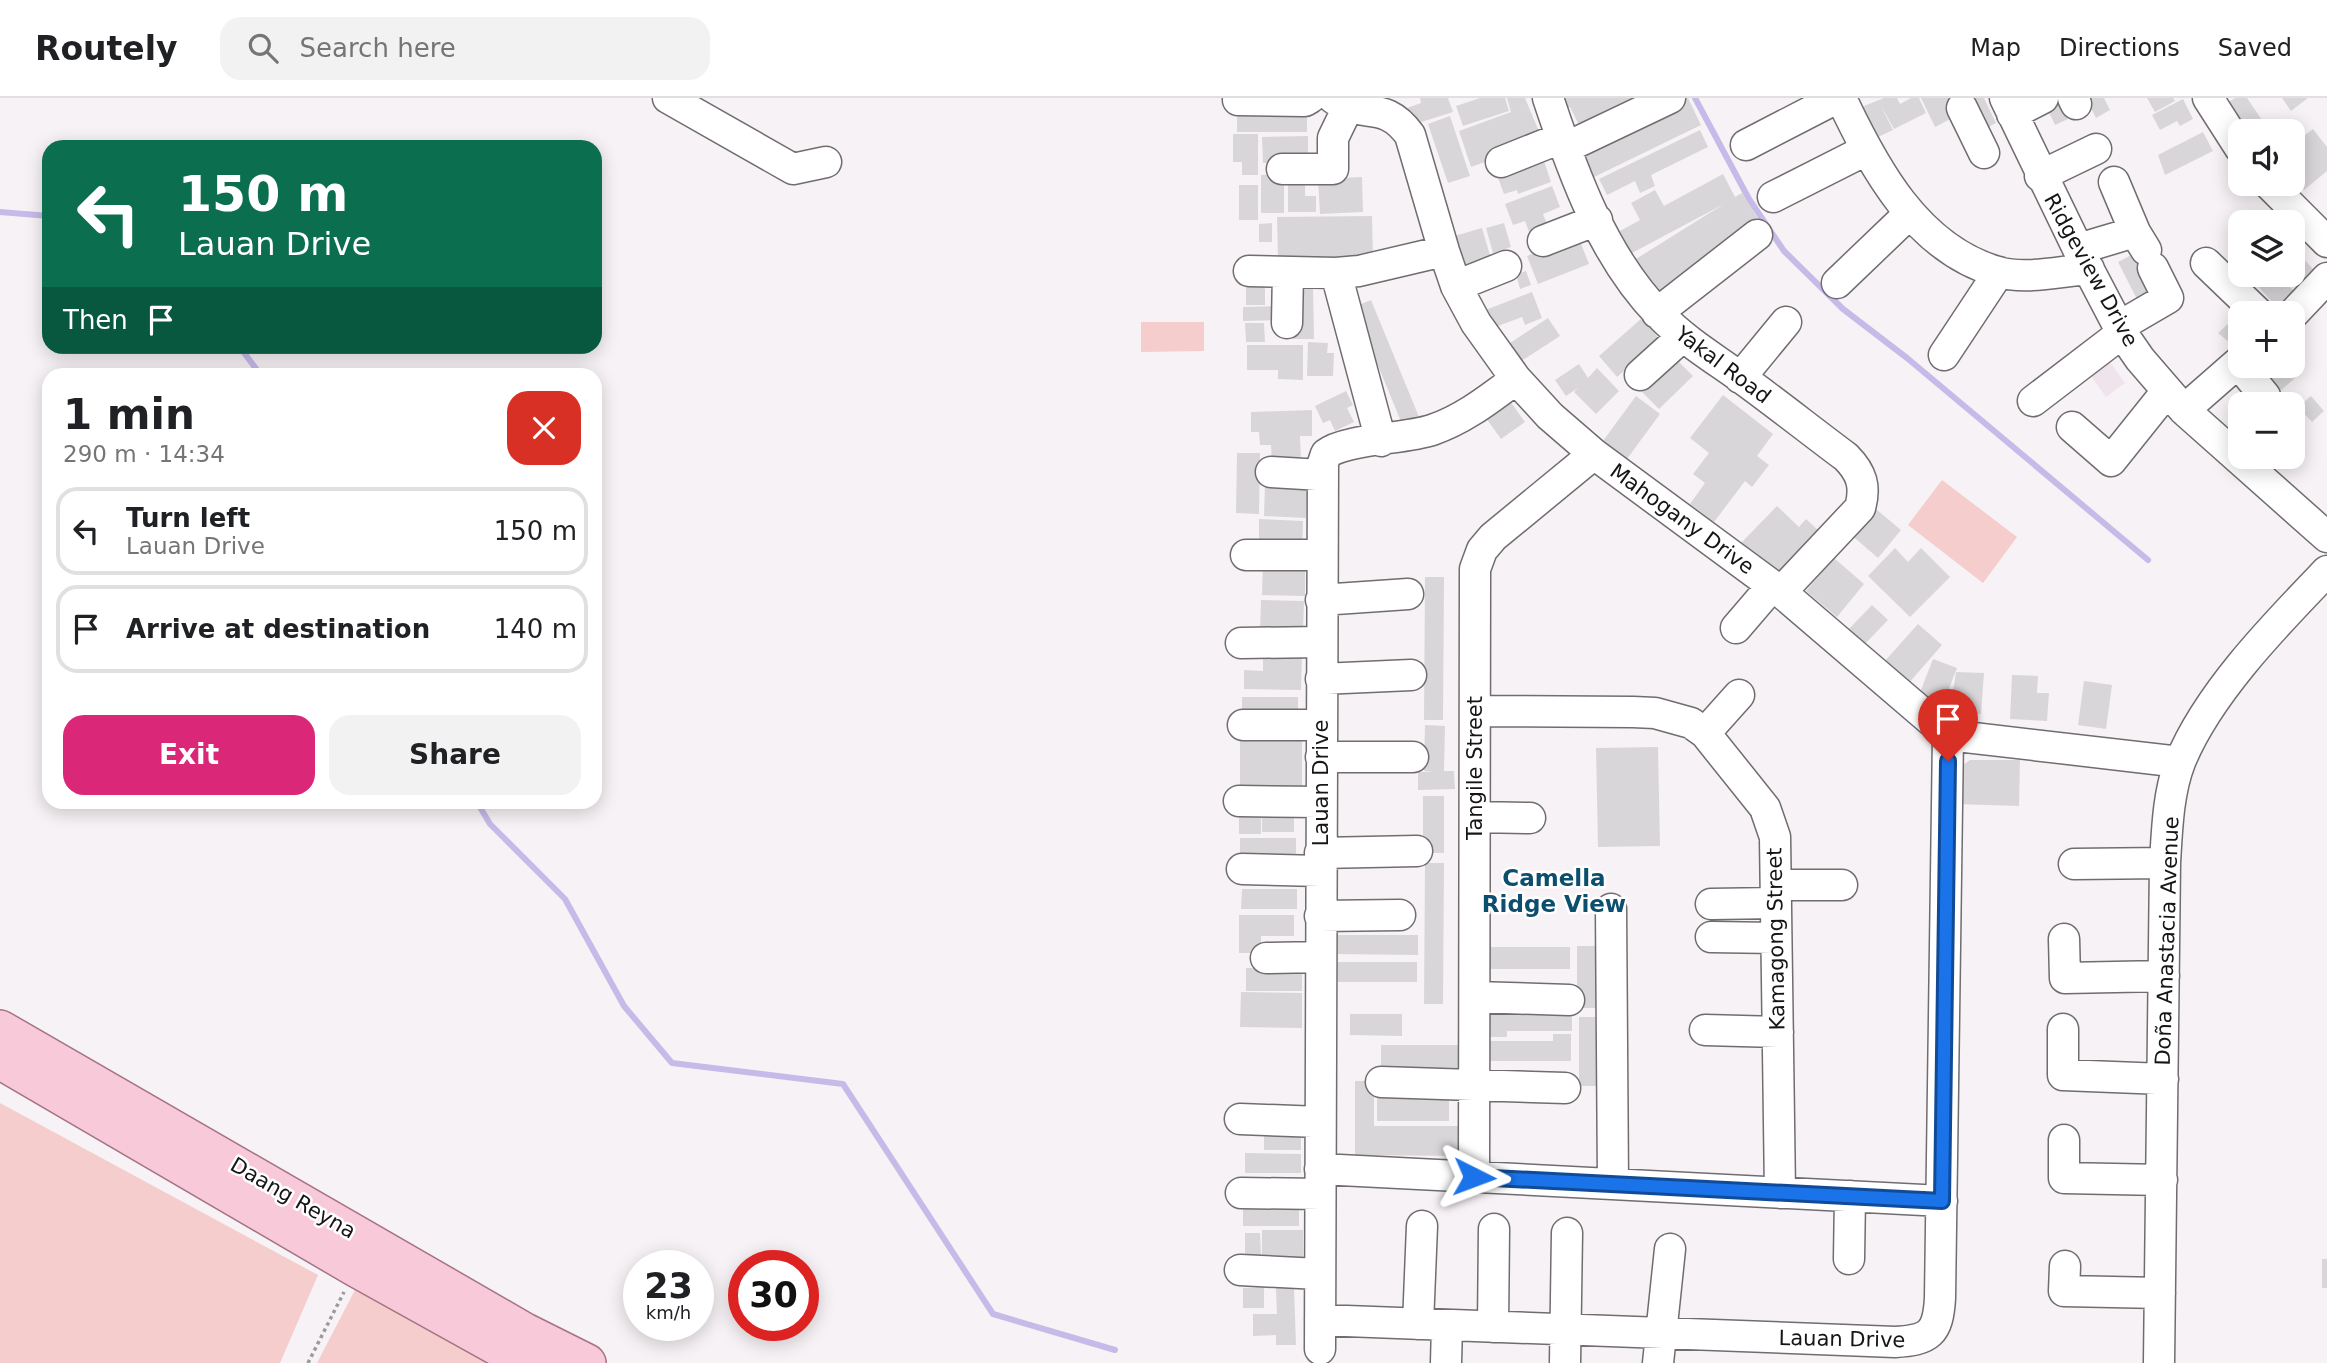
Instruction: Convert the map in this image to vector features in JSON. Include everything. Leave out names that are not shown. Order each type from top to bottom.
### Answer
[{"type":"main road","name":"Daang Reyna","points":[[0,1029],[520,1354]]},
{"type":"main road","name":"Daang Reyna","points":[[0,1060],[356,1268],[520,1354],[585,1363]]},
{"type":"street","points":[[668,98],[793,169],[826,162]]},
{"type":"street","points":[[1238,100],[1305,101],[1310,98]]},
{"type":"street","name":"Yakal Road","points":[[1548,98],[1563,143],[1597,220],[1618,258],[1657,313],[1682,337],[1846,457],[1857,468],[1863,480],[1864,494],[1860,508],[1736,628]]},
{"type":"street","points":[[1500,162],[1563,143],[1670,98]]},
{"type":"street","points":[[1974,132],[2011,111],[2043,98]]},
{"type":"street","points":[[2208,98],[2228,129]]},
{"type":"street","points":[[1746,145],[1845,100],[1866,150],[1909,214],[1944,246],[1998,272],[2025,275],[2084,259],[2145,250]]},
{"type":"street","points":[[1282,169],[1333,169],[1333,138],[1341,102]]},
{"type":"street","name":"Mahogany Drive","points":[[1341,102],[1389,113],[1400,109],[1456,286],[1476,323],[1516,379],[1550,416],[1594,454],[1777,589],[1948,735]]},
{"type":"street","name":"Ridgeview Drive","points":[[2011,111],[2040,176],[2121,330],[2176,400],[2327,537]]},
{"type":"street","points":[[2033,401],[2121,330],[2168,299],[2092,138],[2040,176]]},
{"type":"street","points":[[1773,198],[1866,150]]},
{"type":"street","points":[[2281,196],[2327,242]]},
{"type":"street","points":[[1837,284],[1909,214]]},
{"type":"street","points":[[1543,241],[1597,220]]},
{"type":"street","points":[[1657,313],[1757,236]]},
{"type":"street","points":[[1249,271],[1336,274],[1388,266],[1444,251]]},
{"type":"street","points":[[2206,263],[2246,301]]},
{"type":"street","points":[[1456,286],[1506,267]]},
{"type":"street","points":[[1287,323],[1288,272]]},
{"type":"street","points":[[1944,355],[1998,272]]},
{"type":"street","points":[[1336,274],[1381,441]]},
{"type":"street","points":[[2305,301],[2327,278]]},
{"type":"street","points":[[1741,378],[1786,322]]},
{"type":"street","points":[[1640,375],[1682,337]]},
{"type":"street","points":[[2072,428],[2111,461],[2176,400],[2228,369]]},
{"type":"street","points":[[2251,378],[2262,392]]},
{"type":"street","points":[[1271,472],[1321,475],[1326,454],[1332,449],[1430,430],[1458,419],[1516,379]]},
{"type":"street","name":"Tangile Street","points":[[1474,1177],[1475,569],[1482,550],[1509,507],[1594,454]]},
{"type":"street","name":"Lauan Drive","points":[[1321,475],[1320,1335],[1433,1325],[1660,1333],[1862,1352],[1924,1339],[1934,1329],[1940,1298],[1948,735]]},
{"type":"street","points":[[1246,555],[1321,555]]},
{"type":"street","name":"Doña Anastacia Avenue","points":[[2159,1363],[2165,863],[2172,792],[2180,762],[2210,709],[2234,674],[2284,615],[2327,571]]},
{"type":"street","points":[[1321,600],[1408,594]]},
{"type":"street","points":[[1241,643],[1321,642]]},
{"type":"street","points":[[1321,679],[1411,675]]},
{"type":"street","points":[[1705,733],[1739,695]]},
{"type":"street","name":"Kamagong Street","points":[[1475,711],[1655,713],[1690,723],[1705,733],[1765,808],[1775,837],[1780,1193]]},
{"type":"street","points":[[1243,725],[1321,725]]},
{"type":"street","points":[[1948,735],[2180,762]]},
{"type":"street","points":[[1321,757],[1413,757]]},
{"type":"street","points":[[1239,801],[1321,802]]},
{"type":"street","points":[[1475,817],[1530,818]]},
{"type":"street","points":[[1242,869],[1417,851]]},
{"type":"street","points":[[2074,864],[2165,863]]},
{"type":"street","points":[[1712,904],[1842,885]]},
{"type":"street","points":[[1611,909],[1613,1184]]},
{"type":"street","points":[[1320,916],[1400,915]]},
{"type":"street","points":[[1712,937],[1776,938]]},
{"type":"street","points":[[2064,939],[2065,978],[2164,976]]},
{"type":"street","points":[[1266,958],[1320,957]]},
{"type":"street","points":[[1475,997],[1569,1000]]},
{"type":"street","points":[[2063,1029],[2063,1075],[2163,1079]]},
{"type":"street","points":[[1705,1030],[1778,1032]]},
{"type":"street","points":[[1381,1082],[1565,1088]]},
{"type":"street","points":[[1240,1119],[1320,1122]]},
{"type":"street","points":[[2064,1140],[2064,1178],[2162,1180]]},
{"type":"street","points":[[1241,1193],[1320,1181],[1474,1177],[1942,1201]]},
{"type":"street","points":[[1849,1259],[1850,1196]]},
{"type":"street","points":[[1422,1226],[1433,1325],[1446,1363]]},
{"type":"street","points":[[1493,1327],[1494,1229]]},
{"type":"street","points":[[1565,1363],[1567,1233]]},
{"type":"street","points":[[1658,1363],[1670,1249]]},
{"type":"street","points":[[2064,1266],[2064,1291],[2160,1293]]},
{"type":"street","points":[[1240,1270],[1319,1274]]},
{"type":"path","points":[[308,1363],[356,1268]]},
{"type":"shaded area","points":[[1141,322],[1204,322],[1204,351],[1141,352]]},
{"type":"shaded area","points":[[2110,362],[2125,383],[2106,397],[2091,376]]},
{"type":"shaded area","points":[[1942,480],[2017,537],[1983,583],[1908,525]]},
{"type":"shaded area","points":[[0,1103],[318,1275],[280,1363],[0,1363]]},
{"type":"shaded area","points":[[356,1288],[486,1362],[317,1363]]},
{"type":"building","points":[[1420,98],[1448,98],[1453,112],[1412,125],[1407,108],[1421,103]]},
{"type":"building","points":[[1480,98],[1505,98],[1509,111],[1463,126],[1456,106]]},
{"type":"building","points":[[1507,98],[1525,98],[1543,141],[1471,167],[1459,131],[1511,112]]},
{"type":"building","points":[[1556,98],[1649,98],[1580,127],[1570,107],[1562,111]]},
{"type":"building","points":[[1681,98],[1688,98],[1701,125],[1590,179],[1575,149]]},
{"type":"building","points":[[1884,98],[1897,98],[1900,104],[1911,98],[1919,98],[1926,113],[1894,129],[1880,104],[1893,130],[1874,139],[1859,108]]},
{"type":"building","points":[[1921,98],[1950,98],[1958,115],[1935,127]]},
{"type":"building","points":[[1961,98],[1984,98],[1996,123],[1973,135]]},
{"type":"building","points":[[2086,98],[2104,98],[2110,110],[2096,118]]},
{"type":"building","points":[[2147,98],[2173,98],[2175,101],[2155,112]]},
{"type":"building","points":[[2235,98],[2247,98],[2261,119],[2233,119],[2221,107]]},
{"type":"building","points":[[2282,98],[2308,98],[2291,111]]},
{"type":"building","points":[[2183,99],[2193,119],[2180,126],[2177,121],[2160,130],[2152,115]]},
{"type":"building","points":[[2060,100],[2068,119],[2055,125],[2046,106]]},
{"type":"building","points":[[1237,109],[1307,109],[1307,132],[1237,132]]},
{"type":"building","points":[[1450,116],[1470,176],[1448,183],[1428,124]]},
{"type":"building","points":[[2313,129],[2327,147],[2327,171],[2305,189],[2305,135]]},
{"type":"building","points":[[1700,130],[1708,147],[1651,175],[1655,186],[1640,193],[1635,181],[1607,195],[1599,179]]},
{"type":"building","points":[[2203,132],[2213,151],[2165,175],[2158,155]]},
{"type":"building","points":[[1233,134],[1258,134],[1258,175],[1242,175],[1242,162],[1233,162]]},
{"type":"building","points":[[1308,136],[1308,162],[1263,163],[1262,137]]},
{"type":"building","points":[[1544,161],[1551,182],[1518,194],[1517,190],[1504,194],[1494,167]]},
{"type":"building","points":[[1284,174],[1284,213],[1261,213],[1261,175]]},
{"type":"building","points":[[1723,174],[1735,197],[1742,193],[1763,227],[1653,296],[1631,262],[1724,204],[1632,253],[1620,231],[1640,220],[1631,203],[1655,190],[1664,206]]},
{"type":"building","points":[[1362,177],[1363,212],[1320,214],[1318,179]]},
{"type":"building","points":[[1288,178],[1305,178],[1305,196],[1316,196],[1316,212],[1288,212]]},
{"type":"building","points":[[1239,185],[1258,185],[1258,220],[1239,220]]},
{"type":"building","points":[[1552,186],[1560,207],[1543,214],[1549,229],[1531,237],[1525,221],[1513,225],[1505,204]]},
{"type":"building","points":[[1372,216],[1373,259],[1278,260],[1277,217]]},
{"type":"building","points":[[1272,223],[1272,242],[1259,242],[1259,224]]},
{"type":"building","points":[[1504,223],[1511,247],[1493,253],[1486,228]]},
{"type":"building","points":[[1482,228],[1492,262],[1461,272],[1451,237]]},
{"type":"building","points":[[1578,236],[1589,264],[1538,284],[1527,256]]},
{"type":"building","points":[[2141,250],[2165,298],[2142,309],[2118,262]]},
{"type":"building","points":[[2305,260],[2322,279],[2306,295],[2298,287],[2305,287]]},
{"type":"building","points":[[1526,271],[1531,285],[1520,289],[1516,274]]},
{"type":"building","points":[[1265,286],[1265,305],[1246,305],[1246,287]]},
{"type":"building","points":[[1313,287],[1314,339],[1293,339],[1292,288]]},
{"type":"building","points":[[2259,287],[2290,287],[2301,299],[2298,301],[2271,301]]},
{"type":"building","points":[[1532,292],[1542,318],[1525,325],[1522,317],[1490,329],[1483,311]]},
{"type":"building","points":[[1371,300],[1419,417],[1402,424],[1354,307]]},
{"type":"building","points":[[1284,306],[1285,320],[1243,321],[1243,307]]},
{"type":"building","points":[[1548,318],[1560,336],[1518,363],[1507,345]]},
{"type":"building","points":[[1642,318],[1660,340],[1617,377],[1599,356]]},
{"type":"building","points":[[1245,323],[1264,323],[1265,342],[1246,342]]},
{"type":"building","points":[[2228,324],[2228,341],[2218,333]]},
{"type":"building","points":[[1308,342],[1328,343],[1327,353],[1334,353],[1333,376],[1307,376]]},
{"type":"building","points":[[1247,345],[1303,345],[1303,380],[1278,379],[1278,370],[1247,370]]},
{"type":"building","points":[[1672,355],[1693,376],[1659,409],[1639,389]]},
{"type":"building","points":[[1579,364],[1588,378],[1597,368],[1619,391],[1596,414],[1574,392],[1578,388],[1566,396],[1555,380]]},
{"type":"building","points":[[2265,378],[2295,378],[2279,392]]},
{"type":"building","points":[[1346,391],[1353,405],[1347,408],[1354,422],[1335,431],[1330,420],[1323,423],[1315,406]]},
{"type":"building","points":[[1723,395],[1773,434],[1757,456],[1769,465],[1752,487],[1745,481],[1714,522],[1690,504],[1705,483],[1693,474],[1709,453],[1690,438]]},
{"type":"building","points":[[1636,396],[1660,414],[1624,463],[1600,445]]},
{"type":"building","points":[[2311,396],[2324,411],[2312,422],[2305,414],[2305,401]]},
{"type":"building","points":[[1510,401],[1525,422],[1501,439],[1486,418]]},
{"type":"building","points":[[1312,410],[1312,436],[1300,436],[1301,461],[1272,462],[1271,445],[1260,445],[1259,432],[1251,432],[1251,412]]},
{"type":"building","points":[[1237,453],[1260,453],[1259,514],[1236,513]]},
{"type":"building","points":[[1265,484],[1307,485],[1306,518],[1264,516]]},
{"type":"building","points":[[1871,505],[1901,530],[1878,558],[1849,533]]},
{"type":"building","points":[[1777,506],[1799,527],[1806,519],[1818,530],[1775,576],[1741,543]]},
{"type":"building","points":[[1259,519],[1303,521],[1302,553],[1259,552]]},
{"type":"building","points":[[1895,548],[1908,562],[1921,548],[1950,577],[1910,617],[1868,576]]},
{"type":"building","points":[[1834,558],[1864,584],[1837,617],[1806,591]]},
{"type":"building","points":[[1263,562],[1305,563],[1305,596],[1262,595]]},
{"type":"building","points":[[1425,577],[1444,577],[1443,720],[1424,720]]},
{"type":"building","points":[[1261,600],[1304,601],[1303,633],[1260,632]]},
{"type":"building","points":[[1872,605],[1888,620],[1863,646],[1847,631]]},
{"type":"building","points":[[1918,624],[1942,645],[1908,684],[1884,662]]},
{"type":"building","points":[[1263,654],[1302,655],[1301,690],[1244,689],[1244,670],[1263,671]]},
{"type":"building","points":[[1933,659],[1957,668],[1941,709],[1917,700]]},
{"type":"building","points":[[1956,672],[1984,673],[1981,714],[1950,711]]},
{"type":"building","points":[[2012,675],[2038,676],[2037,693],[2049,693],[2047,721],[2010,719]]},
{"type":"building","points":[[2084,681],[2112,685],[2106,729],[2078,725]]},
{"type":"building","points":[[1242,697],[1298,697],[1298,717],[1242,717]]},
{"type":"building","points":[[1425,725],[1445,726],[1444,771],[1454,771],[1455,789],[1418,790],[1418,772],[1432,772],[1424,771]]},
{"type":"building","points":[[1240,729],[1302,729],[1302,798],[1240,798]]},
{"type":"building","points":[[1658,747],[1660,846],[1598,847],[1596,748]]},
{"type":"building","points":[[1970,760],[2020,760],[2019,806],[1953,804],[1957,769]]},
{"type":"building","points":[[1423,796],[1444,796],[1444,853],[1423,853]]},
{"type":"building","points":[[1239,809],[1261,810],[1261,834],[1239,834]]},
{"type":"building","points":[[1262,812],[1294,813],[1294,832],[1262,832]]},
{"type":"building","points":[[1240,838],[1296,838],[1296,858],[1240,858]]},
{"type":"building","points":[[1425,863],[1444,863],[1443,1004],[1424,1004]]},
{"type":"building","points":[[1242,889],[1297,889],[1297,909],[1241,909]]},
{"type":"building","points":[[1239,915],[1294,915],[1294,936],[1261,936],[1261,953],[1239,953]]},
{"type":"building","points":[[1333,935],[1418,935],[1418,955],[1333,954]]},
{"type":"building","points":[[1577,946],[1600,946],[1600,1008],[1577,1008]]},
{"type":"building","points":[[1489,947],[1570,947],[1570,969],[1489,969]]},
{"type":"building","points":[[1334,962],[1417,962],[1417,982],[1334,982]]},
{"type":"building","points":[[1246,968],[1302,968],[1302,991],[1246,991]]},
{"type":"building","points":[[1241,992],[1302,993],[1302,1028],[1240,1027]]},
{"type":"building","points":[[1485,1012],[1572,1012],[1572,1031],[1507,1031],[1507,1037],[1485,1037]]},
{"type":"building","points":[[1350,1014],[1402,1014],[1402,1036],[1350,1035]]},
{"type":"building","points":[[1579,1017],[1601,1017],[1601,1086],[1579,1086]]},
{"type":"building","points":[[1553,1034],[1571,1034],[1571,1061],[1485,1061],[1485,1041],[1553,1041]]},
{"type":"building","points":[[1381,1045],[1462,1045],[1462,1068],[1381,1067]]},
{"type":"building","points":[[1355,1081],[1374,1081],[1374,1126],[1460,1126],[1460,1156],[1355,1155]]},
{"type":"building","points":[[1377,1098],[1449,1099],[1449,1121],[1377,1121]]},
{"type":"building","points":[[1264,1131],[1301,1131],[1301,1150],[1264,1150]]},
{"type":"building","points":[[1245,1153],[1301,1154],[1301,1173],[1245,1173]]},
{"type":"building","points":[[1243,1206],[1299,1206],[1299,1226],[1243,1226]]},
{"type":"building","points":[[1262,1230],[1303,1230],[1303,1263],[1262,1263]]},
{"type":"building","points":[[1245,1233],[1260,1233],[1261,1255],[1245,1255]]},
{"type":"building","points":[[2322,1259],[2327,1259],[2327,1288],[2322,1288]]},
{"type":"building","points":[[1264,1287],[1264,1308],[1243,1308],[1243,1288]]},
{"type":"building","points":[[1294,1287],[1296,1345],[1276,1345],[1276,1335],[1253,1336],[1253,1314],[1277,1314],[1276,1288]]},
{"type":"waterway","points":[[1695,98],[1749,199],[1784,251],[1843,309],[1907,358],[2148,560]]},
{"type":"waterway","points":[[0,212],[42,215]]},
{"type":"waterway","points":[[245,354],[256,368]]},
{"type":"waterway","points":[[481,809],[490,824],[565,899],[624,1006],[672,1063],[843,1084],[993,1314],[1115,1350]]},
{"type":"district","name":"Camella Ridge View","points":[[1554,891]]},
{"type":"route","points":[[1474,1177],[1942,1201],[1948,761]]}]
